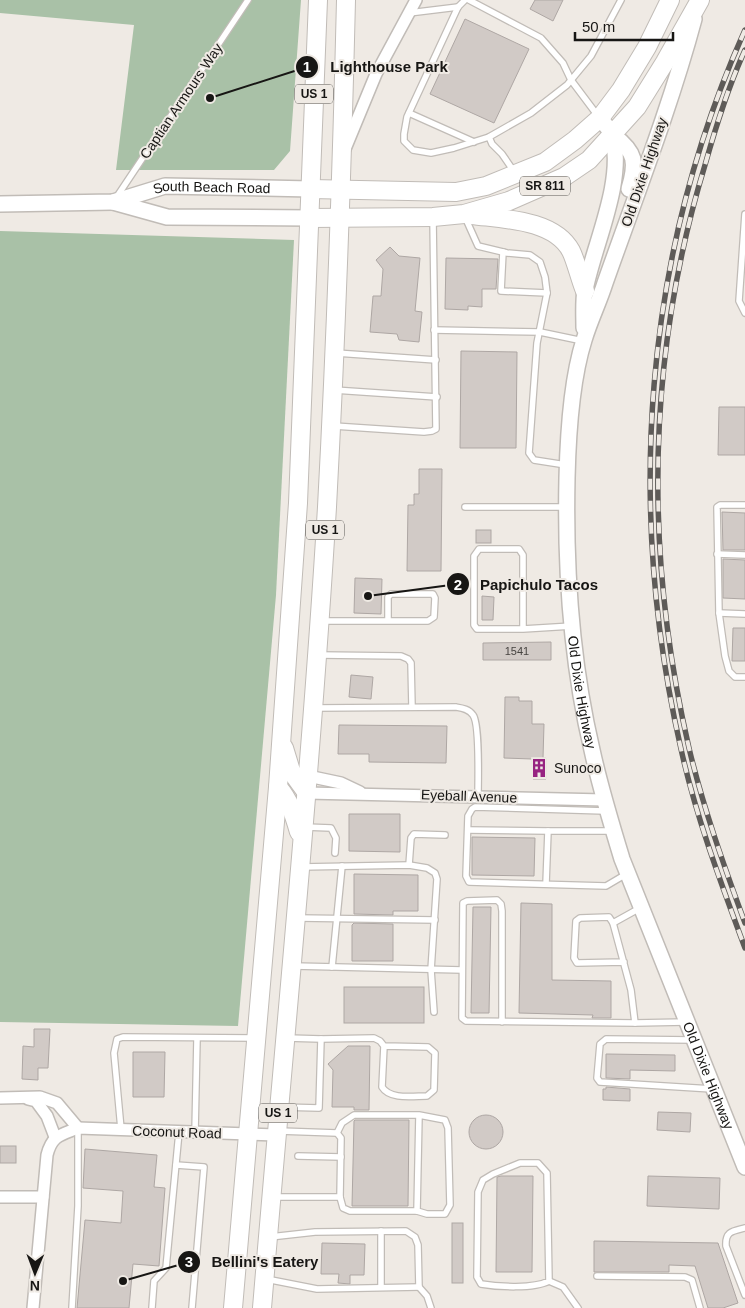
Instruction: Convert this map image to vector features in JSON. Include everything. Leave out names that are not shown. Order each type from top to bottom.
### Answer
[{"type":"main road","name":"US 1","points":[[233,1308],[278,787],[298,503],[318,0]]},
{"type":"main road","name":"US 1","points":[[262,1308],[303,834],[319,621],[343,155],[346,0]]},
{"type":"main road","name":"SR 811","points":[[311,189],[456,192],[486,186],[545,162],[575,140],[600,118],[621,90],[647,47],[670,0]]},
{"type":"main road","name":"Old Dixie Highway","points":[[310,218],[433,217],[464,214],[509,201],[564,177],[589,160],[637,107],[699,1]]},
{"type":"main road","points":[[464,214],[532,223],[551,232],[570,250],[585,291]]},
{"type":"main road","points":[[281,740],[291,771],[307,784]]},
{"type":"main road","points":[[278,787],[292,809],[303,834]]},
{"type":"street","points":[[343,155],[376,74],[416,0]]},
{"type":"street","name":"Old Dixie Highway","points":[[583,341],[681,67],[699,1]]},
{"type":"street","points":[[600,118],[613,135],[626,144],[631,152],[634,166],[614,242],[611,265]]},
{"type":"street","name":"Old Dixie Highway","points":[[613,135],[614,177],[585,291],[583,341],[573,393],[566,507],[567,578],[572,626],[582,701],[606,806],[628,873],[745,1168]]},
{"type":"street","name":"South Beach Road","points":[[0,204],[113,202],[165,186],[311,189]]},
{"type":"street","name":"South Beach Road","points":[[113,202],[167,217],[310,218]]},
{"type":"street","name":"Eyeball Avenue","points":[[307,784],[341,783],[364,794]]},
{"type":"street","name":"Eyeball Avenue","points":[[307,784],[364,794],[575,800],[606,806]]},
{"type":"street","points":[[0,1098],[40,1097],[57,1103],[78,1128],[55,1137],[47,1154],[33,1308]]},
{"type":"street","points":[[26,1098],[36,1101],[46,1116],[55,1137]]},
{"type":"street","name":"Coconut Road","points":[[78,1128],[247,1134],[277,1133]]},
{"type":"street","points":[[0,1197],[43,1197]]},
{"type":"lane","name":"Captian Armours Way","points":[[113,202],[248,0]]},
{"type":"lane","points":[[465,0],[458,7],[409,113],[404,141],[413,150],[431,153],[474,142],[489,137],[531,113],[571,80],[590,56],[621,0]]},
{"type":"lane","points":[[469,0],[542,38],[563,63],[571,80],[600,118]]},
{"type":"lane","points":[[409,13],[458,7]]},
{"type":"lane","points":[[409,113],[474,142]]},
{"type":"lane","points":[[489,137],[492,144],[502,154],[516,174]]},
{"type":"lane","points":[[464,214],[478,246],[503,252],[530,255],[540,262],[545,277],[547,293],[537,343],[529,453],[534,460],[568,466]]},
{"type":"lane","points":[[745,214],[739,301],[745,313]]},
{"type":"lane","points":[[330,426],[432,431],[436,429],[433,217]]},
{"type":"lane","points":[[503,252],[502,291],[547,293]]},
{"type":"lane","points":[[434,330],[540,332],[583,341]]},
{"type":"lane","points":[[334,353],[436,360]]},
{"type":"lane","points":[[332,390],[437,397]]},
{"type":"lane","points":[[745,505],[720,505],[717,507],[719,613],[725,656],[729,671],[735,677],[745,677]]},
{"type":"lane","points":[[465,507],[566,507]]},
{"type":"lane","points":[[523,629],[523,555],[519,549],[479,549],[474,556],[474,625],[477,630],[523,629],[572,626]]},
{"type":"lane","points":[[717,554],[745,555]]},
{"type":"lane","points":[[319,621],[388,621],[428,621],[434,616],[435,598],[433,594],[392,594],[388,597],[388,621]]},
{"type":"lane","points":[[719,613],[745,614]]},
{"type":"lane","points":[[316,655],[401,656],[408,659],[411,663],[412,707]]},
{"type":"lane","points":[[312,708],[456,706],[467,709],[474,715],[476,727],[478,796]]},
{"type":"lane","points":[[606,806],[472,809],[468,816],[466,876],[469,882],[606,886],[628,873]]},
{"type":"lane","points":[[303,834],[331,828],[336,838],[336,853]]},
{"type":"lane","points":[[468,830],[614,831]]},
{"type":"lane","points":[[546,884],[548,831]]},
{"type":"lane","points":[[409,865],[411,838],[414,834],[445,835]]},
{"type":"lane","points":[[300,867],[409,865],[426,868],[435,873],[437,879],[431,970],[434,1012]]},
{"type":"lane","points":[[332,967],[342,866]]},
{"type":"lane","points":[[502,1022],[502,911],[500,904],[497,900],[467,901],[463,903],[462,970],[462,1018],[466,1021],[502,1022],[635,1023],[688,1022]]},
{"type":"lane","points":[[613,923],[642,907]]},
{"type":"lane","points":[[624,962],[577,962],[574,958],[576,921],[580,918],[609,917],[613,923],[624,962],[631,990],[635,1023]]},
{"type":"lane","points":[[295,918],[434,920]]},
{"type":"lane","points":[[291,966],[462,970]]},
{"type":"lane","points":[[121,1129],[114,1053],[117,1039],[123,1037],[256,1038]]},
{"type":"lane","points":[[196,1132],[197,1038]]},
{"type":"lane","points":[[285,1038],[374,1038],[384,1046],[382,1087],[386,1092],[393,1095],[427,1096],[434,1090],[435,1053],[428,1047],[384,1046]]},
{"type":"lane","points":[[279,1107],[318,1108],[321,1039]]},
{"type":"lane","points":[[695,1040],[606,1039],[600,1044],[597,1078],[600,1082],[714,1089]]},
{"type":"lane","points":[[354,1115],[419,1116],[445,1120],[448,1128],[450,1205],[445,1214],[426,1214],[417,1211],[350,1211],[343,1208],[340,1197],[341,1138],[337,1133],[342,1123],[354,1115]]},
{"type":"lane","points":[[417,1211],[419,1116]]},
{"type":"lane","points":[[72,1308],[78,1206],[78,1128]]},
{"type":"lane","points":[[152,1308],[154,1281],[166,1268],[179,1132]]},
{"type":"lane","points":[[277,1133],[337,1133]]},
{"type":"lane","points":[[298,1156],[341,1157]]},
{"type":"lane","points":[[549,1281],[547,1173],[538,1163],[520,1163],[493,1174],[484,1180],[478,1192],[477,1277],[481,1284],[491,1286],[541,1285],[549,1281],[563,1287],[578,1308]]},
{"type":"lane","points":[[176,1165],[204,1167],[192,1308]]},
{"type":"lane","points":[[271,1197],[340,1197]]},
{"type":"lane","points":[[745,1228],[732,1232],[727,1235],[726,1239],[726,1246],[745,1295]]},
{"type":"lane","points":[[381,1231],[381,1288]]},
{"type":"lane","points":[[268,1237],[315,1232],[406,1231],[415,1237],[418,1245],[419,1287],[427,1296],[431,1308]]},
{"type":"lane","points":[[597,1276],[685,1277],[692,1280],[700,1308]]},
{"type":"lane","points":[[264,1279],[317,1289],[419,1287]]},
{"type":"green space","points":[[0,0],[301,0],[290,151],[274,170],[116,170],[134,25],[0,13]]},
{"type":"green space","points":[[0,231],[294,240],[276,595],[238,1026],[0,1022]]},
{"type":"building","points":[[535,0],[563,0],[553,21],[530,9]]},
{"type":"building","points":[[465,19],[529,49],[494,123],[430,94]]},
{"type":"building","points":[[390,247],[399,256],[420,258],[415,311],[422,312],[419,342],[399,340],[397,334],[370,332],[373,296],[381,296],[383,269],[376,260]]},
{"type":"building","points":[[446,258],[498,259],[496,289],[482,289],[482,307],[468,306],[468,310],[445,309]]},
{"type":"building","points":[[461,351],[517,352],[516,448],[460,448]]},
{"type":"building","points":[[719,407],[745,407],[745,455],[718,455]]},
{"type":"building","points":[[419,469],[442,469],[441,571],[407,571],[408,505],[414,505],[414,494],[419,494]]},
{"type":"building","points":[[722,512],[745,513],[745,550],[723,550]]},
{"type":"building","points":[[476,530],[491,530],[491,543],[476,543]]},
{"type":"building","points":[[723,559],[745,560],[745,599],[723,598]]},
{"type":"building","points":[[355,578],[382,579],[381,614],[354,613]]},
{"type":"building","points":[[482,596],[494,597],[493,620],[482,620]]},
{"type":"building","points":[[733,628],[745,628],[745,661],[732,661]]},
{"type":"building","points":[[551,642],[551,660],[483,660],[483,643]]},
{"type":"building","points":[[351,675],[373,677],[371,699],[349,697]]},
{"type":"building","points":[[505,697],[519,697],[519,701],[532,701],[532,724],[544,724],[543,758],[546,758],[546,779],[533,779],[532,759],[504,758]]},
{"type":"building","points":[[339,725],[447,726],[446,763],[369,762],[369,754],[338,754]]},
{"type":"building","points":[[349,814],[400,814],[400,852],[349,851]]},
{"type":"building","points":[[472,837],[535,838],[534,876],[472,875]]},
{"type":"building","points":[[354,874],[418,875],[418,911],[393,911],[393,915],[354,914]]},
{"type":"building","points":[[521,903],[552,904],[552,980],[611,981],[611,1018],[592,1018],[593,1015],[519,1013]]},
{"type":"building","points":[[473,907],[491,907],[489,1013],[471,1013]]},
{"type":"building","points":[[354,923],[393,924],[393,961],[352,961],[352,925]]},
{"type":"building","points":[[344,987],[424,987],[424,1023],[344,1023]]},
{"type":"building","points":[[34,1029],[50,1029],[48,1068],[38,1068],[38,1080],[22,1079],[23,1046],[34,1047]]},
{"type":"building","points":[[348,1046],[370,1046],[369,1110],[354,1110],[354,1107],[332,1107],[333,1070],[328,1064]]},
{"type":"building","points":[[133,1052],[165,1052],[164,1097],[133,1097]]},
{"type":"building","points":[[606,1054],[675,1055],[675,1071],[630,1070],[630,1079],[606,1078]]},
{"type":"building","points":[[606,1087],[630,1089],[630,1101],[603,1100],[603,1089],[606,1089]]},
{"type":"building","points":[[658,1112],[691,1113],[690,1132],[657,1130]]},
{"type":"building","points":[[486,1115],[493,1116],[498,1120],[502,1125],[502,1139],[498,1144],[493,1148],[486,1149],[479,1148],[474,1144],[470,1139],[469,1132],[470,1125],[474,1120],[479,1116]]},
{"type":"building","points":[[355,1120],[409,1120],[408,1206],[352,1206]]},
{"type":"building","points":[[0,1146],[16,1146],[16,1163],[0,1163]]},
{"type":"building","points":[[85,1149],[157,1155],[154,1187],[165,1188],[159,1266],[133,1264],[129,1308],[77,1308],[85,1220],[121,1223],[123,1191],[83,1188]]},
{"type":"building","points":[[533,1176],[532,1272],[496,1272],[497,1177]]},
{"type":"building","points":[[648,1176],[720,1178],[719,1209],[647,1206]]},
{"type":"building","points":[[452,1223],[463,1223],[463,1283],[452,1283]]},
{"type":"building","points":[[594,1241],[718,1243],[738,1303],[723,1308],[708,1308],[695,1266],[669,1265],[669,1272],[594,1272]]},
{"type":"building","points":[[322,1243],[365,1244],[364,1275],[350,1275],[350,1284],[338,1283],[339,1274],[321,1274]]},
{"type":"railway","points":[[745,30],[711,116],[684,204],[665,294],[654,384],[650,475],[653,567],[664,658],[681,749],[702,825],[745,948]]},
{"type":"railway","points":[[745,50],[718,121],[686,237],[672,309],[663,382],[658,455],[659,528],[664,602],[674,675],[689,748],[707,814],[745,923]]},
{"type":"place","name":"Lighthouse Park","points":[[210,98]]},
{"type":"place","name":"Papichulo Tacos","points":[[368,596]]},
{"type":"place","name":"Sunoco","points":[[539,768]]},
{"type":"place","name":"Bellini's Eatery","points":[[123,1281]]}]
